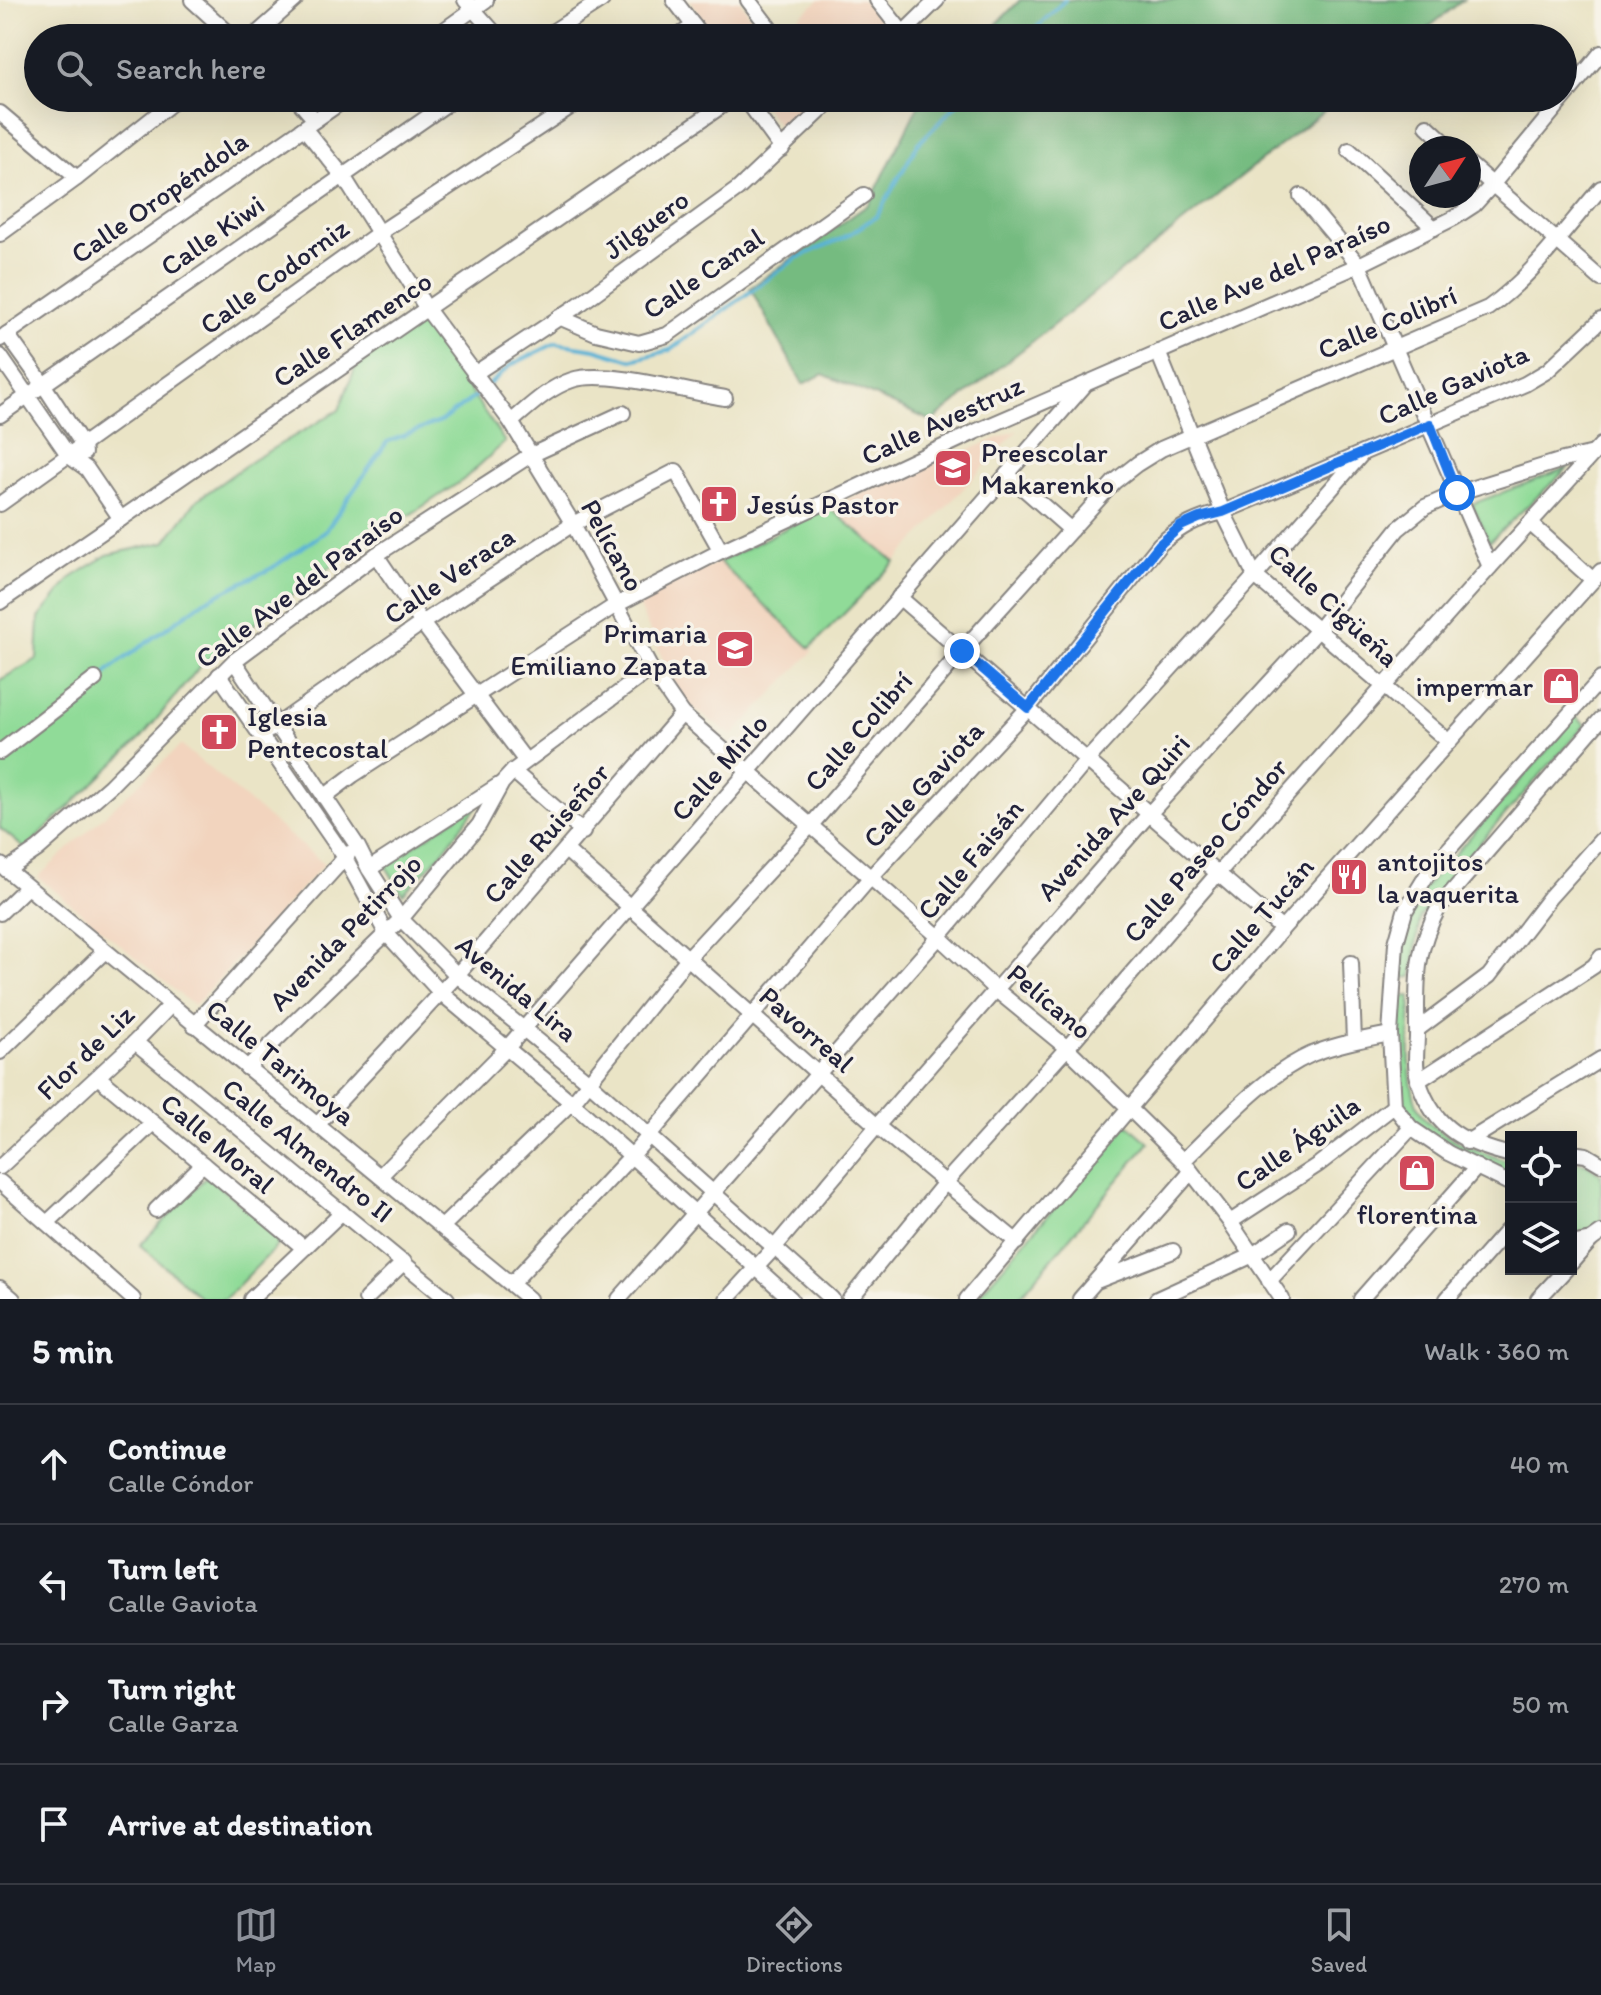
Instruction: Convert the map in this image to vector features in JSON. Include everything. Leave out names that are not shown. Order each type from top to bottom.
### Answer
[{"type":"street","points":[[192,0],[219,24]]},
{"type":"street","points":[[268,24],[295,0]]},
{"type":"street","points":[[448,24],[469,5],[486,0]]},
{"type":"street","points":[[565,24],[602,0]]},
{"type":"street","points":[[674,0],[692,24]]},
{"type":"street","points":[[748,0],[766,24]]},
{"type":"street","points":[[877,0],[893,24]]},
{"type":"street","points":[[913,24],[937,0]]},
{"type":"street","points":[[469,5],[486,24]]},
{"type":"street","name":"Calle Ave del Paraíso","points":[[1577,82],[1601,53]]},
{"type":"street","points":[[0,234],[160,112]]},
{"type":"street","name":"Pelícano","points":[[304,112],[427,309],[511,422],[573,524],[651,669],[682,714],[995,989],[1067,1048],[1129,1108],[1187,1166],[1230,1222],[1282,1299]]},
{"type":"street","name":"Calle Oropéndola","points":[[4,337],[327,112]]},
{"type":"street","name":"Calle Kiwi","points":[[0,415],[435,112]]},
{"type":"street","name":"Calle Codorniz","points":[[0,504],[379,233],[563,112]]},
{"type":"street","name":"Calle Flamenco","points":[[0,602],[713,112]]},
{"type":"street","points":[[755,112],[782,149]]},
{"type":"street","name":"Jilguero","points":[[478,380],[559,317],[738,189],[820,112]]},
{"type":"street","name":"Calle Ave del Paraíso","points":[[1087,383],[1359,265],[1474,205],[1552,112]]},
{"type":"street","points":[[0,113],[77,178]]},
{"type":"street","points":[[1427,126],[1438,136]]},
{"type":"street","points":[[1349,150],[1434,228]]},
{"type":"street","points":[[1481,175],[1601,279]]},
{"type":"street","name":"Calle Colibrí","points":[[442,1227],[571,1102],[688,958],[811,825],[1114,482],[1137,464],[1191,436],[1488,308],[1526,276],[1601,188]]},
{"type":"street","name":"Calle Canal","points":[[559,317],[596,333],[639,343],[667,335],[864,195]]},
{"type":"street","points":[[1301,196],[1359,265],[1490,567]]},
{"type":"street","name":"Calle Gaviota","points":[[512,1283],[631,1156],[870,878],[1028,708],[1160,544],[1181,526],[1223,512],[1525,384],[1547,371],[1601,320]]},
{"type":"street","points":[[4,337],[43,384],[83,445],[87,469]]},
{"type":"street","name":"Calle Cigüeña","points":[[1158,352],[1223,512],[1255,576],[1448,741]]},
{"type":"street","points":[[0,356],[69,456],[87,469],[121,519]]},
{"type":"street","points":[[511,422],[546,392],[572,380],[593,377],[620,378],[725,398]]},
{"type":"street","name":"Calle Mirlo","points":[[380,1176],[507,1048],[1087,383]]},
{"type":"street","name":"Calle Avestruz","points":[[324,797],[353,775],[616,605],[721,551],[1087,383]]},
{"type":"street","name":"Calle Ave del Paraíso","points":[[3,867],[38,849],[110,786],[234,661],[376,555],[529,456],[623,413]]},
{"type":"street","name":"Avenida Ave Quiri","points":[[727,1299],[1149,814],[1318,630],[1398,529],[1425,507],[1457,493],[1597,449]]},
{"type":"street","name":"Calle Paseo Cóndor","points":[[848,1297],[1219,872],[1597,449]]},
{"type":"street","name":"Calle Faisán","points":[[619,1299],[939,937],[1088,759],[1363,453]]},
{"type":"street","name":"Calle Veraca","points":[[260,738],[422,623],[573,524],[676,471],[721,551]]},
{"type":"street","points":[[1007,474],[1071,530]]},
{"type":"street","points":[[1530,523],[1597,575]]},
{"type":"street","points":[[376,555],[422,623],[525,760]]},
{"type":"street","name":"Calle Tucán","points":[[967,1299],[1282,929],[1597,575]]},
{"type":"street","points":[[899,597],[1282,929]]},
{"type":"street","name":"Avenida Lira","points":[[234,661],[358,847],[401,919],[457,975],[589,1082],[832,1299]]},
{"type":"street","name":"Avenida Petirrojo","points":[[247,1068],[401,919],[479,825],[502,783],[513,771],[651,669]]},
{"type":"street","name":"Avenida Lira","points":[[219,675],[344,856],[386,933],[440,992],[571,1102],[791,1299]]},
{"type":"street","points":[[0,752],[95,679]]},
{"type":"street","points":[[1505,1181],[1448,1153],[1411,1128],[1394,1106],[1390,1034],[1396,943],[1405,911],[1430,870],[1601,679]]},
{"type":"street","points":[[1505,1153],[1467,1142],[1440,1120],[1418,1081],[1416,987],[1425,933],[1439,907],[1598,722],[1575,708]]},
{"type":"street","name":"Calle Ruiseñor","points":[[317,1125],[457,975],[682,714]]},
{"type":"street","points":[[513,771],[583,832]]},
{"type":"street","points":[[369,869],[502,783]]},
{"type":"street","points":[[1418,1029],[1489,976],[1550,897],[1601,840]]},
{"type":"street","points":[[194,1025],[344,856],[358,847]]},
{"type":"street","name":"Pavorreal","points":[[567,851],[877,1126],[1017,1242]]},
{"type":"street","name":"Calle Tarimoya","points":[[3,867],[529,1299]]},
{"type":"street","points":[[0,913],[27,887]]},
{"type":"street","points":[[0,1052],[104,952]]},
{"type":"street","points":[[1351,963],[1354,1041]]},
{"type":"street","points":[[1418,1081],[1599,967]]},
{"type":"street","points":[[1392,988],[1416,987]]},
{"type":"street","name":"Flor de Liz","points":[[0,1167],[170,1006]]},
{"type":"street","points":[[1080,1299],[1187,1166],[1275,1077],[1308,1056],[1354,1041],[1390,1034]]},
{"type":"street","name":"Calle Almendro II","points":[[135,1042],[447,1299]]},
{"type":"street","points":[[1467,1142],[1601,1059]]},
{"type":"street","name":"Calle Moral","points":[[98,1077],[304,1248]]},
{"type":"street","name":"Calle Águila","points":[[1230,1222],[1319,1164],[1394,1106]]},
{"type":"street","points":[[47,1223],[153,1123]]},
{"type":"street","points":[[1269,1281],[1411,1128]]},
{"type":"street","points":[[1577,1154],[1599,1160]]},
{"type":"street","points":[[156,1210],[203,1164]]},
{"type":"street","points":[[1361,1299],[1477,1167]]},
{"type":"street","points":[[0,1182],[133,1299]]},
{"type":"street","points":[[251,1299],[342,1212]]},
{"type":"street","points":[[1157,1299],[1251,1256],[1289,1230]]},
{"type":"street","points":[[1447,1299],[1505,1233]]},
{"type":"street","points":[[1577,1243],[1597,1240]]},
{"type":"street","points":[[1577,1258],[1597,1240]]},
{"type":"street","points":[[1096,1281],[1173,1251]]},
{"type":"street","points":[[366,1299],[404,1262]]},
{"type":"street","points":[[1543,1294],[1550,1275]]},
{"type":"street","points":[[1543,1294],[1560,1275]]},
{"type":"street","points":[[0,1288],[13,1299]]},
{"type":"shaded area","points":[[690,0],[739,0],[756,24],[706,24]]},
{"type":"shaded area","points":[[819,0],[863,0],[882,24],[791,24]]},
{"type":"shaded area","points":[[768,112],[807,112],[785,134]]},
{"type":"shaded area","name":"Preescolar Makarenko","points":[[1018,430],[895,562],[828,507]]},
{"type":"shaded area","name":"Primaria Emiliano Zapata","points":[[719,562],[813,651],[732,736],[682,700],[636,601]]},
{"type":"shaded area","points":[[181,745],[324,864],[194,1006],[38,877]]},
{"type":"green space","points":[[1020,0],[1463,0],[1433,24],[997,24]]},
{"type":"green space","points":[[915,112],[1322,112],[932,421],[823,374],[803,384],[750,288],[869,204]]},
{"type":"green space","points":[[420,317],[505,442],[463,480],[311,580],[201,665],[142,737],[25,849],[0,828],[0,680],[37,659],[39,618],[71,578],[107,555],[165,542],[197,500],[253,460],[339,410],[357,363]]},
{"type":"green space","points":[[1569,467],[1489,542],[1472,504]]},
{"type":"green space","points":[[828,507],[895,562],[810,648],[719,562]]},
{"type":"green space","points":[[1572,713],[1585,725],[1484,838],[1420,917],[1412,977],[1396,978],[1404,923],[1420,893],[1559,737]]},
{"type":"green space","points":[[481,801],[441,854],[403,894],[385,865]]},
{"type":"green space","points":[[1411,996],[1411,1080],[1420,1111],[1428,1122],[1447,1135],[1505,1161],[1505,1177],[1446,1149],[1400,1112],[1393,997]]},
{"type":"green space","points":[[1127,1124],[1149,1143],[1018,1299],[975,1299]]},
{"type":"green space","points":[[1577,1162],[1587,1164],[1601,1175],[1601,1223],[1577,1236]]},
{"type":"green space","points":[[207,1176],[283,1240],[225,1299],[202,1299],[140,1245]]},
{"type":"waterway","points":[[1040,24],[1065,0]]},
{"type":"waterway","points":[[0,763],[8,754],[81,706],[110,669],[204,601],[272,568],[325,532],[387,442],[441,421],[511,365],[556,343],[595,349],[632,360],[670,350],[797,258],[843,238],[877,216],[918,144],[949,112]]},
{"type":"place","name":"Preescolar Makarenko","points":[[953,468]]},
{"type":"place","name":"Jesús Pastor","points":[[719,504]]},
{"type":"place","name":"Primaria Emiliano Zapata","points":[[735,649]]},
{"type":"place","name":"impermar","points":[[1561,686]]},
{"type":"place","name":"Iglesia Pentecostal","points":[[219,732]]},
{"type":"place","name":"antojitos la vaquerita","points":[[1349,877]]},
{"type":"place","name":"florentina","points":[[1417,1173]]},
{"type":"route","points":[[962,651],[1028,708],[1160,544],[1181,526],[1223,512],[1430,424],[1457,493]]}]
